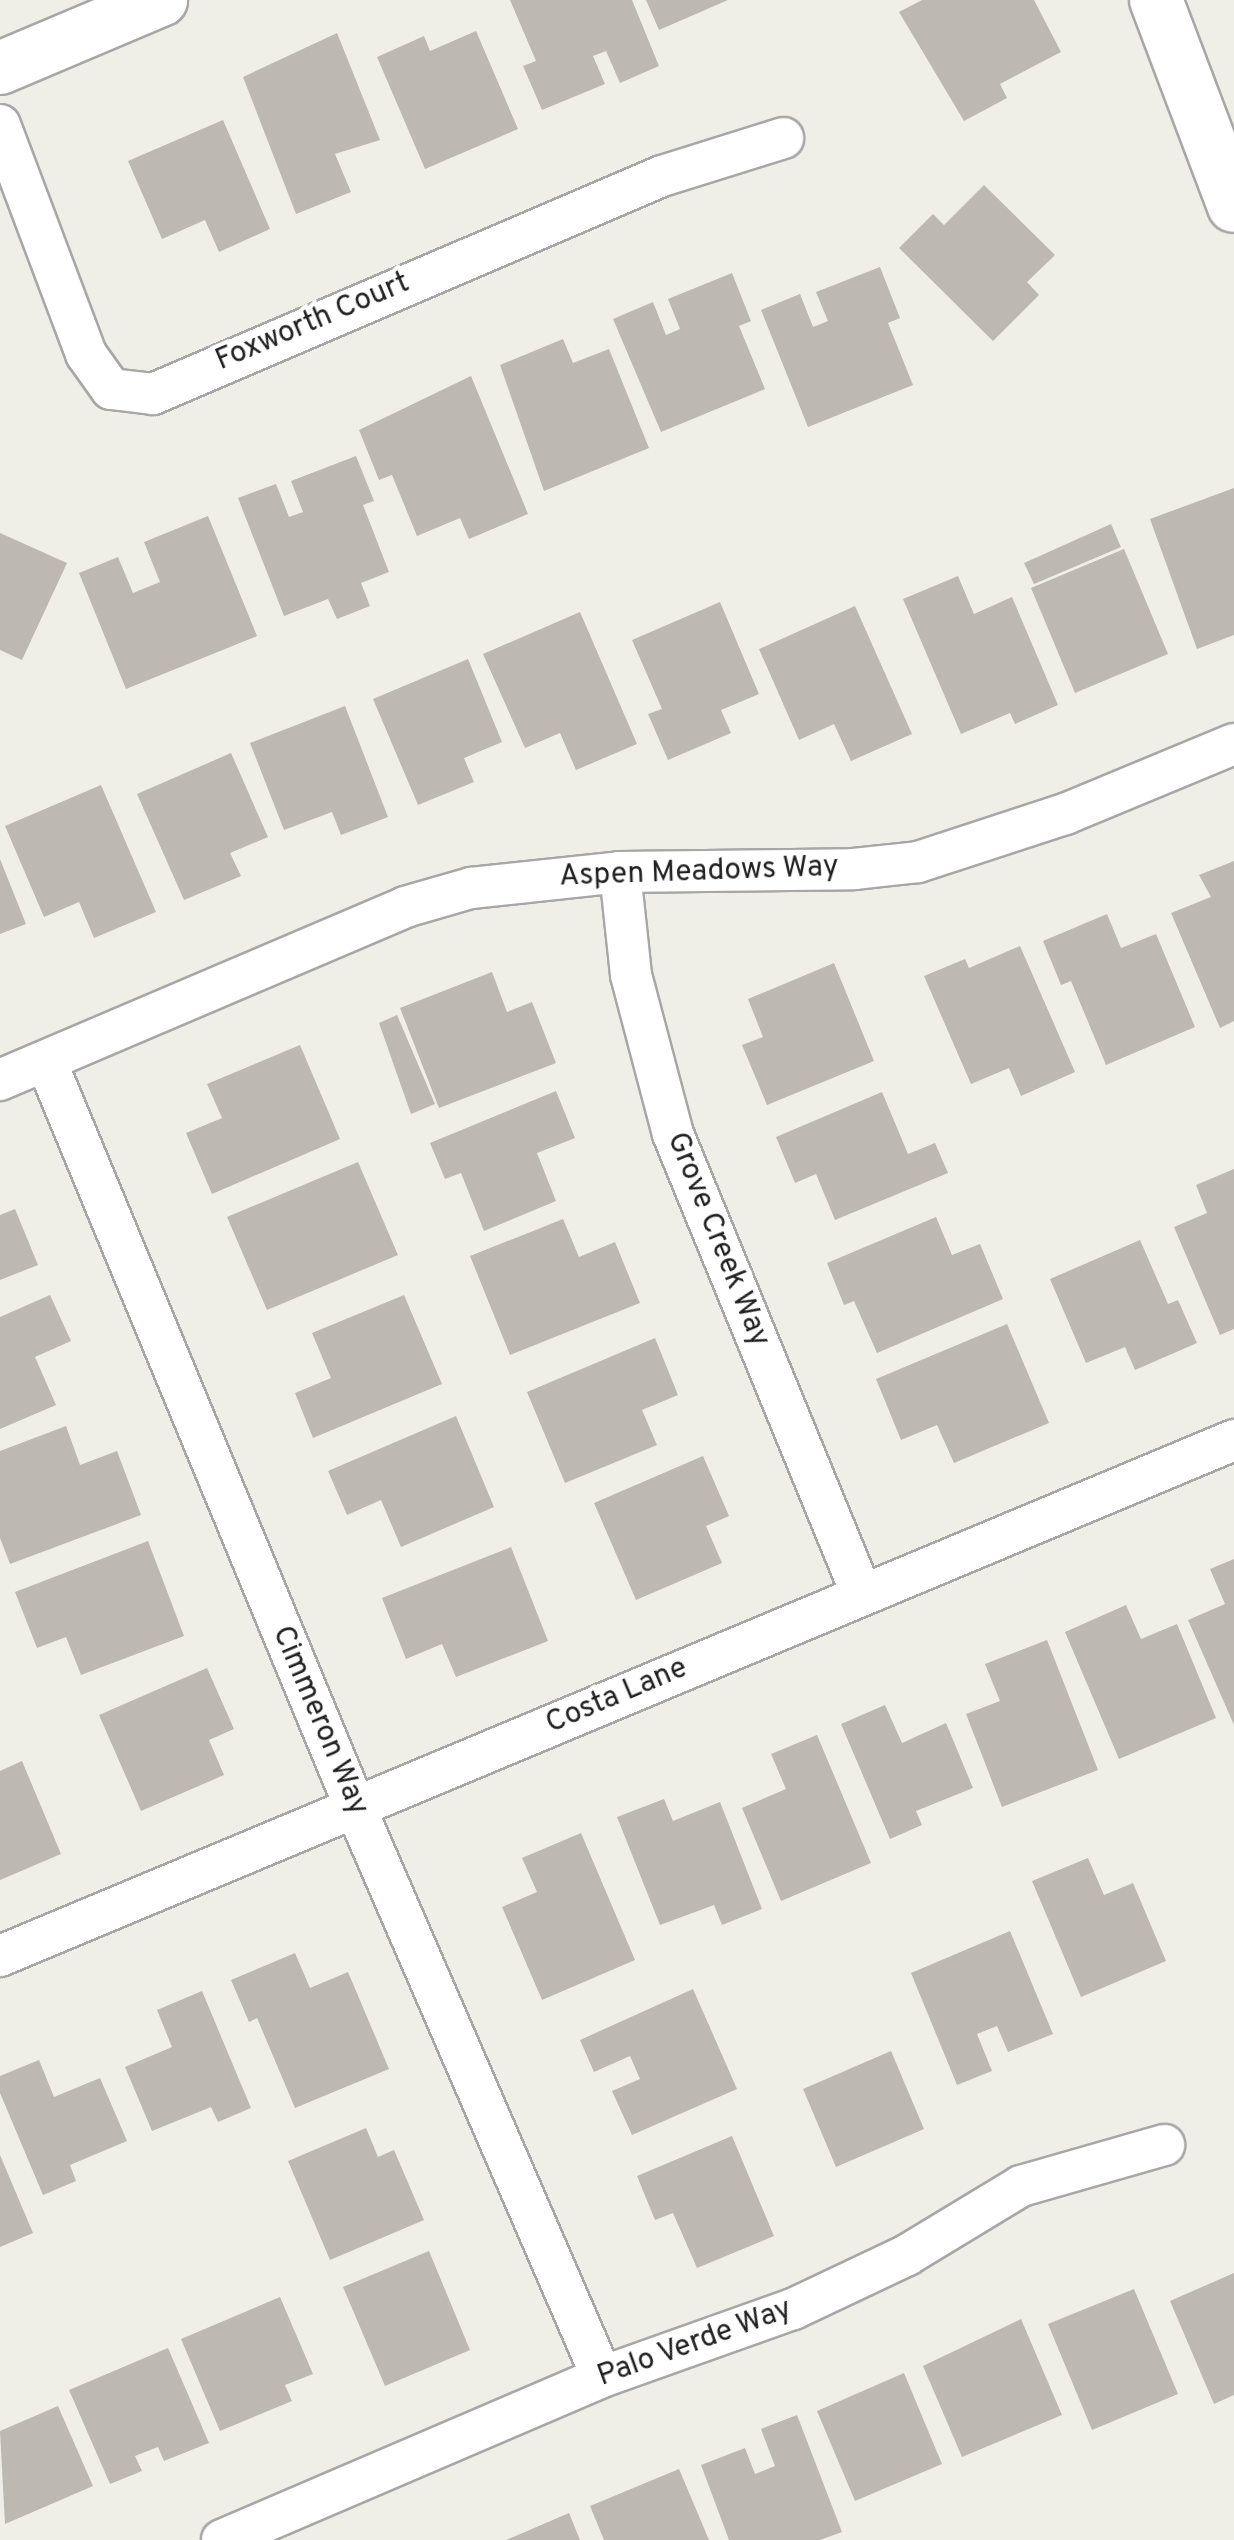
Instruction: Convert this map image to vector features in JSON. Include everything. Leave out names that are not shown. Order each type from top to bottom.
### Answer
[{"type":"street","points":[[0,68],[162,0]]},
{"type":"street","points":[[1156,0],[1228,172]]},
{"type":"street","name":"Foxworth Court","points":[[0,124],[86,354],[111,389],[153,394],[662,176],[783,138]]},
{"type":"street","name":"Aspen Meadows Way","points":[[0,1080],[406,908],[471,888],[620,872],[854,869],[918,862],[1064,814],[1234,744]]},
{"type":"street","name":"Grove Creek Way","points":[[620,872],[631,974],[673,1134],[862,1594]]},
{"type":"street","name":"Cimmeron Way","points":[[46,1061],[354,1807],[602,2377]]},
{"type":"street","name":"Costa Lane","points":[[0,1956],[1234,1440]]},
{"type":"street","name":"Palo Verde Way","points":[[222,2540],[602,2377],[793,2309],[907,2255],[1021,2186],[1164,2145]]},
{"type":"building","points":[[510,0],[632,0],[659,66],[620,83],[606,51],[593,56],[605,84],[542,110],[523,66],[536,61]]},
{"type":"building","points":[[646,0],[728,0],[659,30]]},
{"type":"building","points":[[922,0],[1034,0],[1061,52],[1000,84],[1007,98],[964,121],[899,12]]},
{"type":"building","points":[[476,31],[518,129],[425,169],[377,57],[424,36],[430,51]]},
{"type":"building","points":[[337,33],[380,140],[335,154],[351,192],[296,214],[243,77]]},
{"type":"building","points":[[223,120],[270,229],[219,252],[205,220],[162,239],[128,161]]},
{"type":"building","points":[[984,185],[1055,255],[1027,282],[1039,295],[993,341],[899,248],[933,214],[944,225]]},
{"type":"building","points":[[880,267],[900,318],[888,323],[913,385],[808,427],[761,310],[800,294],[813,327],[828,321],[816,292]]},
{"type":"building","points":[[732,273],[751,321],[739,326],[765,389],[661,432],[613,319],[653,302],[666,335],[680,329],[668,299]]},
{"type":"building","points":[[563,339],[573,363],[609,349],[649,448],[544,491],[500,365]]},
{"type":"building","points":[[471,376],[528,514],[469,539],[460,518],[417,536],[392,475],[379,480],[359,430]]},
{"type":"building","points":[[356,456],[374,501],[363,505],[389,572],[361,583],[370,606],[337,619],[328,599],[284,616],[238,498],[276,484],[289,517],[303,512],[291,481]]},
{"type":"building","points":[[1234,488],[1234,635],[1197,649],[1150,519]]},
{"type":"building","points":[[208,516],[257,636],[126,689],[79,573],[118,557],[133,593],[160,582],[144,542]]},
{"type":"building","points":[[1111,524],[1121,547],[1034,584],[1024,563]]},
{"type":"building","points":[[0,533],[67,563],[22,660],[0,650]]},
{"type":"building","points":[[1124,549],[1168,654],[1075,693],[1031,588]]},
{"type":"building","points":[[958,576],[974,614],[1012,597],[1058,705],[1015,724],[1010,713],[961,734],[903,599]]},
{"type":"building","points":[[720,602],[759,694],[721,710],[731,733],[668,760],[648,714],[662,709],[632,640]]},
{"type":"building","points":[[855,606],[912,734],[851,761],[834,724],[799,740],[759,649]]},
{"type":"building","points":[[580,612],[637,744],[576,770],[560,733],[525,748],[483,654]]},
{"type":"building","points":[[468,659],[502,742],[464,758],[474,782],[418,805],[373,699]]},
{"type":"building","points":[[345,706],[388,817],[341,835],[332,812],[284,830],[250,743]]},
{"type":"building","points":[[231,753],[268,837],[230,853],[241,876],[184,900],[137,794]]},
{"type":"building","points":[[101,785],[156,912],[94,938],[79,902],[44,917],[5,826]]},
{"type":"building","points":[[0,859],[26,924],[0,934]]},
{"type":"building","points":[[1234,861],[1234,1021],[1220,1028],[1171,913],[1211,897],[1199,875]]},
{"type":"building","points":[[1107,914],[1121,948],[1156,934],[1195,1027],[1106,1065],[1071,981],[1061,985],[1043,941]]},
{"type":"building","points":[[1020,946],[1075,1072],[1021,1096],[1009,1068],[971,1084],[924,976],[965,959],[969,968]]},
{"type":"building","points":[[834,963],[874,1061],[767,1105],[742,1045],[763,1037],[748,999]]},
{"type":"building","points":[[492,972],[507,1012],[532,1002],[556,1063],[439,1108],[400,1008]]},
{"type":"building","points":[[397,1015],[435,1104],[411,1114],[379,1023]]},
{"type":"building","points":[[300,1045],[340,1139],[212,1194],[186,1133],[222,1118],[207,1084]]},
{"type":"building","points":[[556,1091],[575,1138],[537,1153],[556,1201],[484,1231],[461,1173],[445,1179],[430,1143]]},
{"type":"building","points":[[882,1092],[908,1154],[935,1143],[948,1173],[835,1220],[816,1174],[795,1183],[776,1137]]},
{"type":"building","points":[[358,1162],[398,1255],[267,1310],[227,1217]]},
{"type":"building","points":[[1234,1169],[1234,1329],[1220,1335],[1174,1227],[1207,1213],[1196,1185]]},
{"type":"building","points":[[15,1209],[38,1265],[0,1280],[0,1215]]},
{"type":"building","points":[[936,1217],[952,1255],[980,1244],[1003,1299],[877,1353],[854,1301],[844,1305],[827,1263]]},
{"type":"building","points":[[563,1219],[579,1257],[615,1242],[640,1303],[510,1355],[470,1256]]},
{"type":"building","points":[[1140,1240],[1168,1304],[1178,1300],[1197,1343],[1135,1370],[1125,1347],[1086,1363],[1050,1279]]},
{"type":"building","points":[[50,1295],[71,1341],[35,1357],[56,1405],[0,1429],[0,1317]]},
{"type":"building","points":[[404,1295],[442,1384],[313,1438],[295,1393],[331,1378],[312,1333]]},
{"type":"building","points":[[1007,1324],[1049,1423],[954,1463],[937,1425],[901,1440],[876,1379]]},
{"type":"building","points":[[655,1338],[678,1395],[642,1410],[657,1445],[565,1483],[527,1392]]},
{"type":"building","points":[[456,1416],[494,1507],[401,1547],[381,1500],[347,1515],[328,1471]]},
{"type":"building","points":[[66,1426],[80,1465],[117,1451],[141,1515],[10,1564],[0,1538],[0,1451]]},
{"type":"building","points":[[703,1456],[729,1516],[706,1526],[722,1563],[636,1600],[594,1503]]},
{"type":"building","points":[[148,1541],[184,1636],[81,1675],[66,1637],[37,1648],[15,1592]]},
{"type":"building","points":[[511,1547],[548,1641],[456,1677],[442,1644],[406,1659],[382,1598]]},
{"type":"building","points":[[1234,1559],[1234,1725],[1188,1620],[1225,1604],[1210,1569]]},
{"type":"building","points":[[1126,1605],[1141,1639],[1177,1624],[1216,1718],[1119,1759],[1065,1632]]},
{"type":"building","points":[[1047,1640],[1098,1770],[1002,1807],[966,1714],[1000,1701],[985,1664]]},
{"type":"building","points":[[207,1668],[234,1729],[209,1740],[224,1775],[141,1811],[99,1715]]},
{"type":"building","points":[[885,1705],[902,1743],[946,1723],[973,1788],[916,1811],[922,1825],[890,1839],[841,1724]]},
{"type":"building","points":[[817,1735],[871,1863],[781,1901],[742,1808],[786,1789],[771,1754]]},
{"type":"building","points":[[22,1761],[61,1854],[0,1880],[0,1771]]},
{"type":"building","points":[[664,1799],[673,1821],[720,1802],[762,1909],[722,1925],[714,1905],[660,1925],[617,1817]]},
{"type":"building","points":[[581,1833],[635,1960],[542,2000],[502,1907],[537,1892],[522,1858]]},
{"type":"building","points":[[1088,1858],[1104,1895],[1133,1883],[1166,1961],[1081,1997],[1032,1881]]},
{"type":"building","points":[[1010,1931],[1053,2034],[1008,2052],[997,2026],[977,2034],[992,2071],[957,2085],[911,1973]]},
{"type":"building","points":[[295,1953],[310,1988],[348,1972],[389,2069],[295,2108],[257,2018],[249,2022],[231,1980]]},
{"type":"building","points":[[693,1989],[737,2089],[632,2135],[612,2091],[640,2079],[630,2056],[594,2072],[580,2040]]},
{"type":"building","points":[[202,1991],[251,2108],[218,2122],[211,2107],[152,2131],[125,2067],[172,2047],[157,2010]]},
{"type":"building","points":[[891,2051],[924,2129],[836,2167],[803,2089]]},
{"type":"building","points":[[39,2060],[54,2097],[100,2078],[127,2141],[70,2165],[76,2181],[43,2195],[0,2093],[0,2076]]},
{"type":"building","points":[[366,2128],[378,2157],[394,2150],[424,2220],[330,2260],[288,2161]]},
{"type":"building","points":[[732,2136],[774,2236],[697,2268],[673,2213],[655,2220],[637,2176]]},
{"type":"building","points":[[0,2155],[33,2233],[0,2247]]},
{"type":"building","points":[[429,2251],[470,2350],[385,2386],[343,2287]]},
{"type":"building","points":[[1234,2273],[1234,2395],[1214,2404],[1170,2301]]},
{"type":"building","points":[[1134,2289],[1178,2394],[1092,2430],[1048,2324]]},
{"type":"building","points":[[280,2297],[313,2374],[285,2385],[292,2401],[220,2431],[181,2339]]},
{"type":"building","points":[[1021,2319],[1062,2415],[962,2457],[923,2366]]},
{"type":"building","points":[[168,2348],[209,2443],[164,2461],[158,2447],[135,2456],[142,2471],[110,2484],[69,2390]]},
{"type":"building","points":[[904,2373],[942,2464],[855,2501],[817,2411]]},
{"type":"building","points":[[58,2406],[93,2486],[5,2524],[0,2431]]},
{"type":"building","points":[[797,2415],[842,2532],[820,2540],[729,2540],[701,2465],[745,2448],[755,2474],[775,2466],[761,2429]]},
{"type":"building","points":[[679,2469],[709,2540],[604,2540],[590,2506]]},
{"type":"building","points":[[569,2513],[580,2540],[506,2540]]}]
